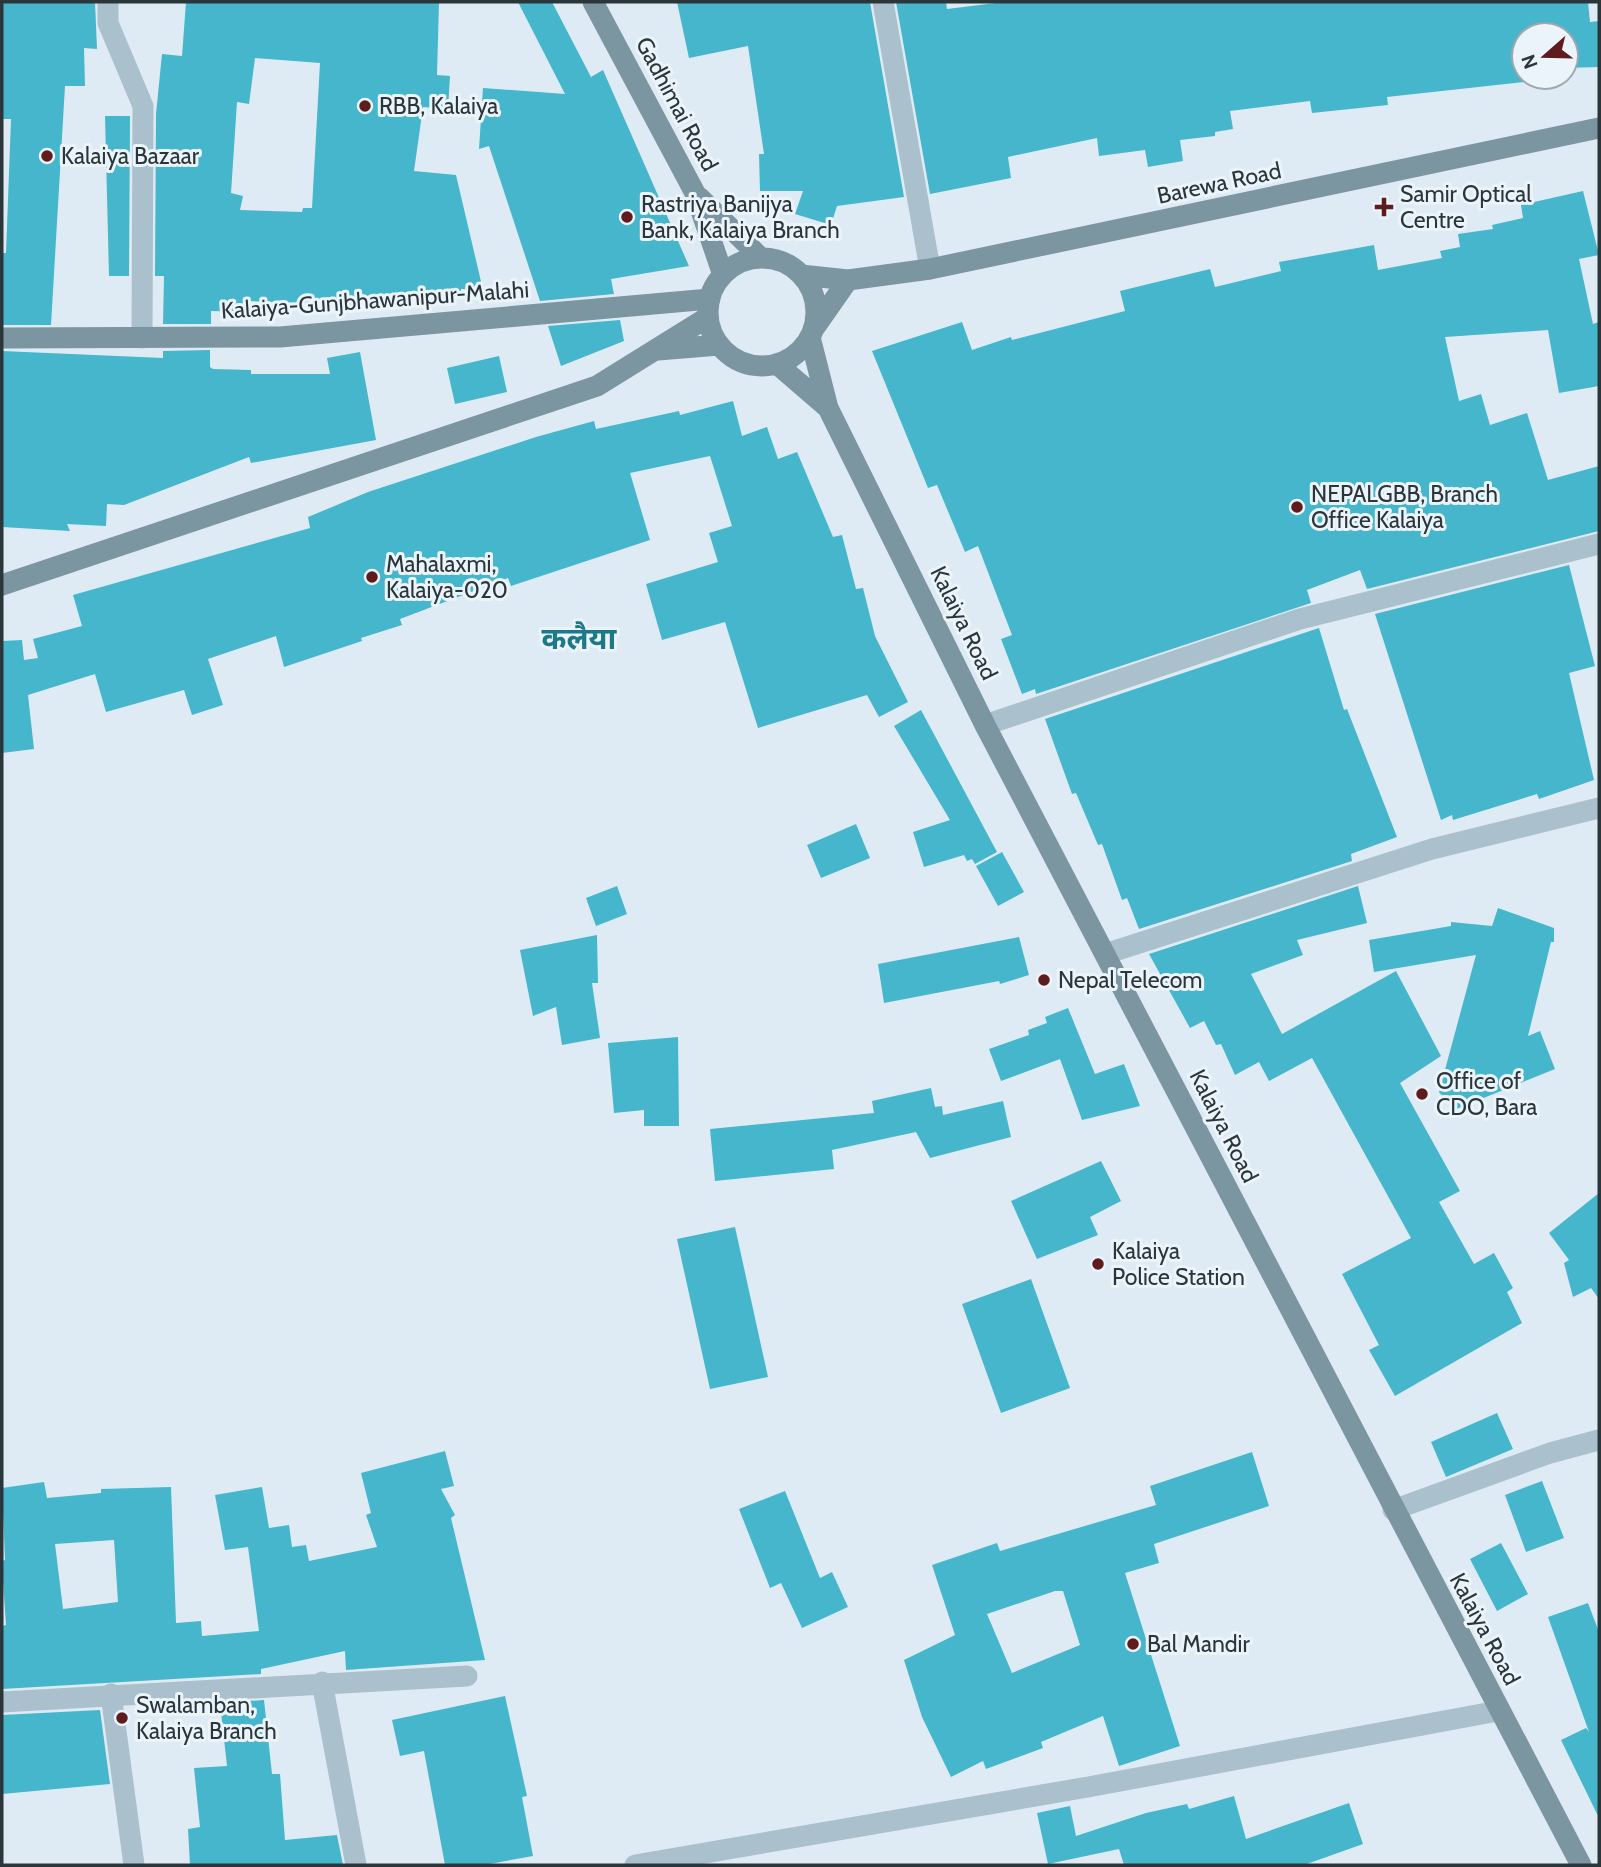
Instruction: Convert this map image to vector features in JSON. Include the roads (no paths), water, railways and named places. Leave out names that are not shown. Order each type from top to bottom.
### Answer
[{"type":"main road","name":"Gadhimai Road","points":[[593,2],[695,193]]},
{"type":"main road","name":"Barewa Road","points":[[801,275],[848,280],[930,269],[1599,128]]},
{"type":"main road","points":[[695,193],[761,258]]},
{"type":"main road","points":[[695,193],[723,275]]},
{"type":"main road","points":[[2,585],[597,386],[652,351],[709,308],[723,275],[746,260],[761,258],[789,265],[801,275],[814,300],[811,333],[828,408]]},
{"type":"main road","points":[[652,351],[719,345],[745,363],[761,366],[777,364],[790,359],[848,280]]},
{"type":"main road","name":"Kalaiya-Gunjbhawanipur-Malahi","points":[[2,338],[280,337],[709,308]]},
{"type":"main road","points":[[709,308],[719,345]]},
{"type":"main road","points":[[777,364],[828,408]]},
{"type":"main road","name":"Kalaiya Road","points":[[828,408],[985,725],[1498,1711],[1581,1865]]},
{"type":"street","points":[[108,2],[108,23],[143,106],[142,338]]},
{"type":"street","points":[[883,2],[930,269]]},
{"type":"street","points":[[985,725],[1300,619],[1599,544]]},
{"type":"street","points":[[1105,954],[1432,849],[1599,808]]},
{"type":"street","points":[[1393,1510],[1550,1453],[1599,1440]]},
{"type":"street","points":[[2,1702],[321,1682],[467,1676]]},
{"type":"street","points":[[321,1682],[356,1865]]},
{"type":"street","points":[[111,1694],[134,1865]]},
{"type":"street","points":[[635,1865],[1088,1787],[1498,1711]]},
{"type":"place","name":"RBB, Kalaiya","points":[[365,106]]},
{"type":"place","name":"Kalaiya Bazaar","points":[[47,156]]},
{"type":"place","name":"Samir Optical Centre","points":[[1384,207]]},
{"type":"place","name":"Rastriya Banijya Bank, Kalaiya Branch","points":[[627,217]]},
{"type":"place","name":"NEPALGBB, Branch Office Kalaiya","points":[[1297,507]]},
{"type":"place","name":"Mahalaxmi, Kalaiya-020","points":[[372,577]]},
{"type":"place","name":"Nepal Telecom","points":[[1044,980]]},
{"type":"place","name":"Office of CDO, Bara","points":[[1422,1094]]},
{"type":"place","name":"Kalaiya Police Station","points":[[1098,1264]]},
{"type":"place","name":"Bal Mandir","points":[[1133,1644]]},
{"type":"place","name":"Swalamban, Kalaiya Branch","points":[[122,1718]]},
{"type":"district","name":"कलैया","points":[[579,638]]}]
